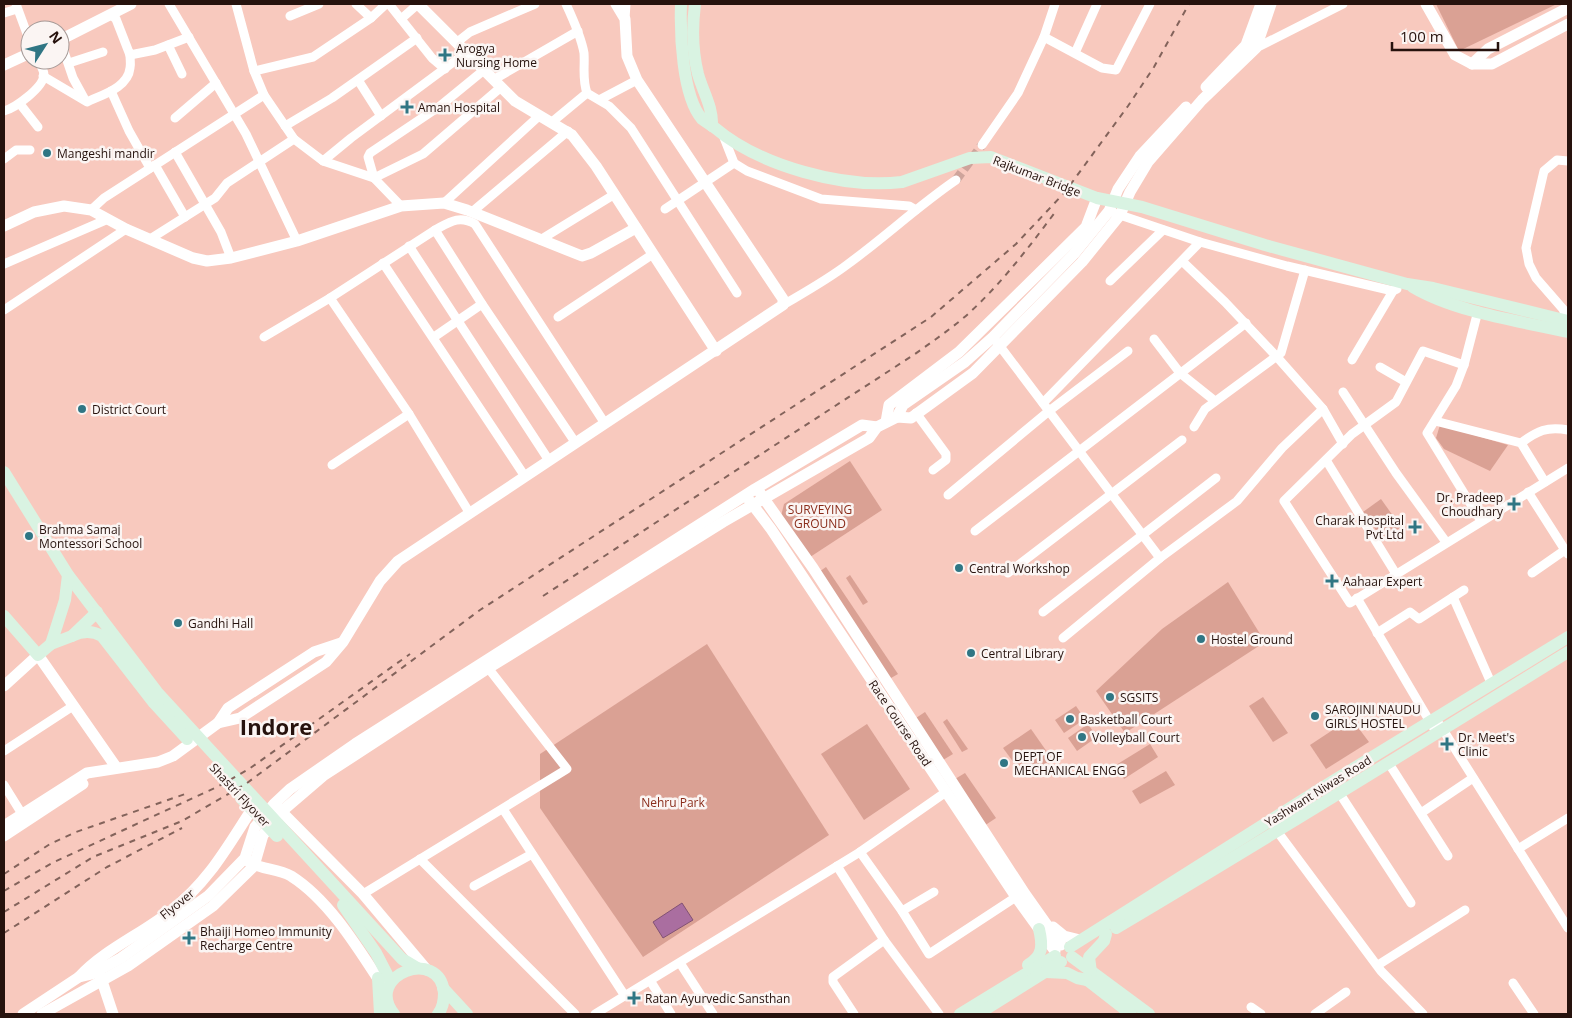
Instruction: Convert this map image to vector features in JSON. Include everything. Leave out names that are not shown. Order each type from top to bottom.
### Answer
[{"type":"main road","name":"Rajkumar Bridge","points":[[681,4],[682,48],[688,84],[702,119],[722,135],[777,164],[814,174],[858,182],[890,183],[902,182],[970,158],[991,157],[1097,198],[1142,207],[1265,245],[1407,284]]},
{"type":"main road","points":[[694,4],[692,45],[698,75],[713,113],[712,126]]},
{"type":"main road","points":[[1407,284],[1433,288],[1568,321]]},
{"type":"main road","points":[[1407,284],[1431,298],[1568,332]]},
{"type":"main road","name":"Shastri Flyover","points":[[4,472],[68,575],[97,612],[112,640],[154,703],[350,912],[369,941],[389,987],[388,1003],[394,1014]]},
{"type":"main road","points":[[44,650],[65,600],[68,575]]},
{"type":"main road","points":[[72,636],[97,612]]},
{"type":"main road","points":[[4,616],[44,650]]},
{"type":"main road","points":[[44,650],[72,636],[86,632],[96,632],[112,640]]},
{"type":"main road","name":"Yashwant Niwas Road","points":[[978,1014],[1045,972],[1066,952],[1106,934],[1278,833],[1340,794],[1388,762],[1492,685],[1568,638]]},
{"type":"main road","name":"Shastri Flyover","points":[[112,640],[209,751],[380,933],[402,959],[437,976],[443,988],[467,1014]]},
{"type":"main road","name":"Yashwant Niwas Road","points":[[960,1014],[1020,977],[1066,952],[1270,821],[1568,652]]},
{"type":"main road","points":[[1020,977],[1022,969],[1037,960],[1041,953],[1041,924]]},
{"type":"main road","points":[[1045,972],[1067,973],[1077,978],[1089,976],[1088,958],[1104,941],[1106,934]]},
{"type":"main road","name":"Race Course Road","points":[[1066,952],[1131,1014]]},
{"type":"main road","points":[[389,987],[398,974],[406,969],[422,969]]},
{"type":"main road","name":"Race Course Road","points":[[1089,976],[1148,1014]]},
{"type":"main road","points":[[378,978],[380,1014]]},
{"type":"main road","points":[[438,1014],[444,1000],[443,988]]},
{"type":"street","points":[[70,35],[131,4]]},
{"type":"street","points":[[169,4],[261,162],[285,220],[297,241]]},
{"type":"street","points":[[236,4],[254,70],[264,95],[294,139],[323,161],[374,178],[423,154],[497,84],[578,31]]},
{"type":"street","points":[[290,16],[319,4]]},
{"type":"street","points":[[356,4],[371,18]]},
{"type":"street","points":[[254,70],[313,57],[371,18],[387,4],[418,38],[432,58],[445,69]]},
{"type":"street","points":[[401,19],[421,4],[456,43],[515,102],[568,132],[596,166],[615,194],[716,351]]},
{"type":"street","points":[[456,43],[470,32],[534,4]]},
{"type":"street","points":[[566,4],[578,31],[584,54],[583,80],[587,93],[601,100],[621,116],[631,128],[665,178],[677,202],[737,293]]},
{"type":"street","points":[[616,4],[625,19]]},
{"type":"street","points":[[626,4],[627,56],[637,80],[707,182],[783,299],[783,304]]},
{"type":"street","points":[[982,145],[1018,93],[1044,37],[1055,4]]},
{"type":"street","points":[[1075,53],[1097,4]]},
{"type":"street","points":[[1044,37],[1102,68],[1116,70],[1150,4]]},
{"type":"street","points":[[1251,47],[1261,4]]},
{"type":"street","points":[[1251,47],[1271,4]]},
{"type":"street","points":[[485,665],[754,504],[869,438],[882,424],[897,417],[911,418],[973,373],[997,341],[1074,254],[1115,213],[1118,189],[1140,156],[1251,47],[1343,4]]},
{"type":"street","points":[[1426,4],[1455,55],[1472,64],[1492,64],[1568,24]]},
{"type":"street","points":[[4,13],[16,6],[21,20]]},
{"type":"street","points":[[1472,64],[1488,49],[1568,8]]},
{"type":"street","points":[[84,104],[111,91],[122,82],[129,72],[130,56],[116,19],[111,15]]},
{"type":"street","points":[[130,56],[189,38]]},
{"type":"street","points":[[285,126],[358,80],[418,38]]},
{"type":"street","points":[[168,45],[182,74]]},
{"type":"street","points":[[70,63],[103,52]]},
{"type":"street","points":[[323,161],[467,52]]},
{"type":"street","points":[[4,65],[20,57]]},
{"type":"street","points":[[70,67],[84,104]]},
{"type":"street","points":[[42,70],[44,76],[84,104]]},
{"type":"street","points":[[401,206],[374,178],[368,158],[370,153],[440,106],[484,70]]},
{"type":"street","points":[[4,111],[20,104],[44,76]]},
{"type":"street","points":[[358,80],[381,116]]},
{"type":"street","points":[[601,100],[637,80]]},
{"type":"street","points":[[175,118],[216,83]]},
{"type":"street","points":[[111,91],[129,131],[185,217]]},
{"type":"street","points":[[552,122],[587,93]]},
{"type":"street","points":[[91,210],[152,167],[264,95]]},
{"type":"street","points":[[20,104],[38,127]]},
{"type":"street","points":[[444,203],[539,116]]},
{"type":"street","points":[[472,212],[568,132]]},
{"type":"street","points":[[722,135],[734,163],[821,199],[909,206],[916,210]]},
{"type":"street","points":[[150,239],[215,198],[227,183],[294,139]]},
{"type":"street","points":[[4,159],[16,150],[30,150]]},
{"type":"street","points":[[176,152],[221,232],[231,258]]},
{"type":"street","points":[[1568,161],[1557,160],[1544,171],[1526,248],[1529,264],[1536,278],[1563,309],[1568,321]]},
{"type":"street","points":[[665,209],[734,163]]},
{"type":"street","points":[[4,826],[87,773],[167,759],[218,723],[228,708],[314,652],[343,642],[380,581],[398,560],[604,422],[716,351],[783,304],[820,284],[848,264],[928,199],[956,180]]},
{"type":"street","points":[[540,240],[615,194]]},
{"type":"street","points":[[882,424],[889,405],[959,352],[1086,226],[1097,198]]},
{"type":"street","points":[[4,226],[34,212],[64,206],[91,210],[126,229],[193,258],[207,261],[231,258],[297,241],[401,206],[444,203],[472,212],[582,256],[636,228]]},
{"type":"street","points":[[1115,213],[1200,242],[1393,291]]},
{"type":"street","points":[[264,337],[330,298],[435,230],[452,220],[465,218],[475,224],[604,422]]},
{"type":"street","points":[[4,264],[108,219]]},
{"type":"street","points":[[4,310],[126,229]]},
{"type":"street","points":[[435,230],[482,304],[575,442]]},
{"type":"street","points":[[1110,281],[1163,230]]},
{"type":"street","points":[[1043,403],[1200,242]]},
{"type":"street","points":[[409,246],[548,459]]},
{"type":"street","points":[[558,317],[653,254]]},
{"type":"street","points":[[1182,261],[1203,279],[1246,323],[1323,409],[1343,444]]},
{"type":"street","points":[[383,262],[524,475]]},
{"type":"street","points":[[1194,427],[1205,409],[1281,353],[1305,270]]},
{"type":"street","points":[[1352,360],[1393,291],[1407,284]]},
{"type":"street","points":[[330,298],[409,414],[469,512]]},
{"type":"street","points":[[434,337],[482,304]]},
{"type":"street","points":[[1478,311],[1464,365],[1456,386],[1427,433],[1481,521]]},
{"type":"street","points":[[975,531],[1246,323]]},
{"type":"street","points":[[1154,339],[1180,373],[1215,402]]},
{"type":"street","points":[[997,341],[1160,558]]},
{"type":"street","points":[[897,417],[903,405],[997,341]]},
{"type":"street","points":[[948,495],[1049,411],[1128,351]]},
{"type":"street","points":[[1464,365],[1423,351],[1396,402],[1365,424],[1284,501],[1350,603],[1568,468]]},
{"type":"street","points":[[1380,367],[1406,382]]},
{"type":"street","points":[[1343,392],[1396,473],[1446,542]]},
{"type":"street","points":[[1063,638],[1160,558],[1237,501],[1282,448],[1323,409]]},
{"type":"street","points":[[916,413],[946,454],[946,460],[933,470]]},
{"type":"street","points":[[332,465],[409,414]]},
{"type":"street","points":[[1435,421],[1520,443],[1546,482]]},
{"type":"street","points":[[42,1014],[100,966],[166,928],[208,896],[245,858],[255,828],[319,774],[754,489],[862,425],[882,424]]},
{"type":"street","points":[[1520,443],[1544,429],[1552,427],[1568,430]]},
{"type":"street","points":[[1008,573],[1182,440]]},
{"type":"street","points":[[1326,460],[1396,574]]},
{"type":"street","points":[[1043,612],[1216,478]]},
{"type":"street","name":"Race Course Road","points":[[754,489],[765,498],[1041,924]]},
{"type":"street","points":[[1528,492],[1567,552],[1532,573]]},
{"type":"street","name":"Race Course Road","points":[[744,496],[754,504],[1016,897],[1066,952]]},
{"type":"street","points":[[1377,633],[1410,612],[1419,619],[1464,590]]},
{"type":"street","points":[[1453,597],[1492,685]]},
{"type":"street","points":[[1357,598],[1436,726],[1473,778],[1568,928]]},
{"type":"street","points":[[44,650],[119,766]]},
{"type":"street","points":[[44,650],[72,706],[119,766]]},
{"type":"street","points":[[4,686],[44,650]]},
{"type":"street","points":[[363,894],[567,769],[485,665]]},
{"type":"street","points":[[4,751],[72,706]]},
{"type":"street","points":[[1388,762],[1448,856]]},
{"type":"street","points":[[4,836],[102,770]]},
{"type":"street","points":[[1421,813],[1473,778]]},
{"type":"street","points":[[4,786],[22,814]]},
{"type":"street","points":[[595,1014],[651,982],[860,852],[946,792]]},
{"type":"street","points":[[1340,794],[1411,903]]},
{"type":"street","points":[[100,966],[172,936],[214,906],[254,866],[263,835],[278,808]]},
{"type":"street","points":[[278,808],[363,894],[422,969]]},
{"type":"street","name":"Flyover","points":[[23,1014],[79,977],[100,966],[197,888],[217,864],[252,809]]},
{"type":"street","points":[[503,809],[625,996]]},
{"type":"street","points":[[1518,849],[1568,818]]},
{"type":"street","points":[[1270,821],[1378,965],[1421,1013]]},
{"type":"street","points":[[860,852],[902,911],[929,954],[1016,897]]},
{"type":"street","points":[[474,886],[532,854]]},
{"type":"street","points":[[245,858],[254,866],[275,869],[288,875],[318,900],[336,919],[378,978],[389,987]]},
{"type":"street","points":[[420,859],[576,1014]]},
{"type":"street","points":[[837,866],[884,940],[939,1014]]},
{"type":"street","points":[[902,911],[934,892]]},
{"type":"street","points":[[1378,965],[1465,910]]},
{"type":"street","points":[[1041,924],[1064,936],[1066,952]]},
{"type":"street","points":[[854,1014],[834,982],[833,977],[884,940]]},
{"type":"street","points":[[680,963],[713,1014]]},
{"type":"street","points":[[100,966],[113,1014]]},
{"type":"street","points":[[651,982],[671,1014]]},
{"type":"street","points":[[1513,983],[1534,1014]]},
{"type":"street","points":[[1315,1014],[1346,992]]},
{"type":"street","points":[[1251,1007],[1261,1014]]},
{"type":"green space","points":[[1436,4],[1557,4],[1459,51]]},
{"type":"green space","points":[[1440,425],[1508,445],[1490,471],[1444,449],[1436,438]]},
{"type":"green space","name":"SURVEYING GROUND","points":[[850,461],[882,510],[804,561],[780,520],[784,504]]},
{"type":"green space","points":[[1381,499],[1401,527],[1383,540],[1363,512]]},
{"type":"green space","points":[[826,567],[898,674],[884,682],[813,576]]},
{"type":"green space","points":[[850,575],[868,602],[863,605],[846,578]]},
{"type":"green space","points":[[1228,582],[1265,642],[1125,733],[1096,691],[1162,629]]},
{"type":"green space","name":"Nehru Park","points":[[707,644],[829,835],[643,957],[540,808],[540,754]]},
{"type":"green space","points":[[1263,697],[1288,733],[1273,742],[1249,706]]},
{"type":"green space","name":"Basketball Court","points":[[1076,706],[1085,719],[1064,733],[1055,720]]},
{"type":"green space","points":[[925,712],[953,754],[938,763],[910,722]]},
{"type":"green space","points":[[1351,718],[1369,742],[1326,769],[1310,745]]},
{"type":"green space","points":[[947,719],[968,749],[962,752],[943,722]]},
{"type":"green space","points":[[867,724],[910,789],[864,820],[821,754]]},
{"type":"green space","name":"Volleyball Court","points":[[1088,724],[1097,737],[1077,751],[1068,738]]},
{"type":"green space","points":[[1031,729],[1052,759],[1025,778],[1003,748]]},
{"type":"green space","points":[[1150,744],[1158,757],[1124,779],[1116,765]]},
{"type":"green space","points":[[1166,771],[1175,785],[1140,804],[1132,791]]},
{"type":"green space","points":[[965,773],[996,818],[981,828],[950,782]]},
{"type":"shaded area","points":[[682,903],[693,920],[663,938],[653,922]]},
{"type":"tunnel","points":[[956,180],[982,145]]},
{"type":"railway","points":[[4,912],[93,857],[182,821],[247,783],[480,610],[931,317],[1016,244],[1065,192],[1154,67],[1189,4]]},
{"type":"railway","points":[[543,596],[949,330],[968,314],[1004,277],[1056,211]]},
{"type":"railway","points":[[4,891],[52,863],[219,786],[249,769],[410,654]]},
{"type":"railway","points":[[4,874],[50,844],[76,832],[188,793]]},
{"type":"railway","points":[[4,933],[107,867],[182,828]]},
{"type":"place","name":"Arogya Nursing Home","points":[[445,55]]},
{"type":"place","name":"Aman Hospital","points":[[407,107]]},
{"type":"place","name":"Mangeshi mandir","points":[[47,153]]},
{"type":"place","name":"District Court","points":[[82,409]]},
{"type":"place","name":"Dr. Pradeep Choudhary","points":[[1514,504]]},
{"type":"place","name":"Charak Hospital Pvt Ltd","points":[[1415,527]]},
{"type":"place","name":"Brahma Samaj Montessori School","points":[[29,536]]},
{"type":"place","name":"Central Workshop","points":[[959,568]]},
{"type":"place","name":"Aahaar Expert","points":[[1332,581]]},
{"type":"place","name":"Gandhi Hall","points":[[178,623]]},
{"type":"place","name":"Hostel Ground","points":[[1201,639]]},
{"type":"place","name":"Central Library","points":[[971,653]]},
{"type":"place","name":"SGSITS","points":[[1110,697]]},
{"type":"place","name":"SAROJINI NAUDU GIRLS HOSTEL","points":[[1315,716]]},
{"type":"place","name":"Basketball Court","points":[[1070,719]]},
{"type":"place","name":"Volleyball Court","points":[[1082,737]]},
{"type":"place","name":"Dr. Meet's Clinic","points":[[1447,744]]},
{"type":"place","name":"DEPT OF MECHANICAL ENGG","points":[[1004,763]]},
{"type":"place","name":"Bhaiji Homeo Immunity Recharge Centre","points":[[189,938]]},
{"type":"place","name":"Ratan Ayurvedic Sansthan","points":[[634,998]]},
{"type":"district","name":"Indore","points":[[276,726]]}]
